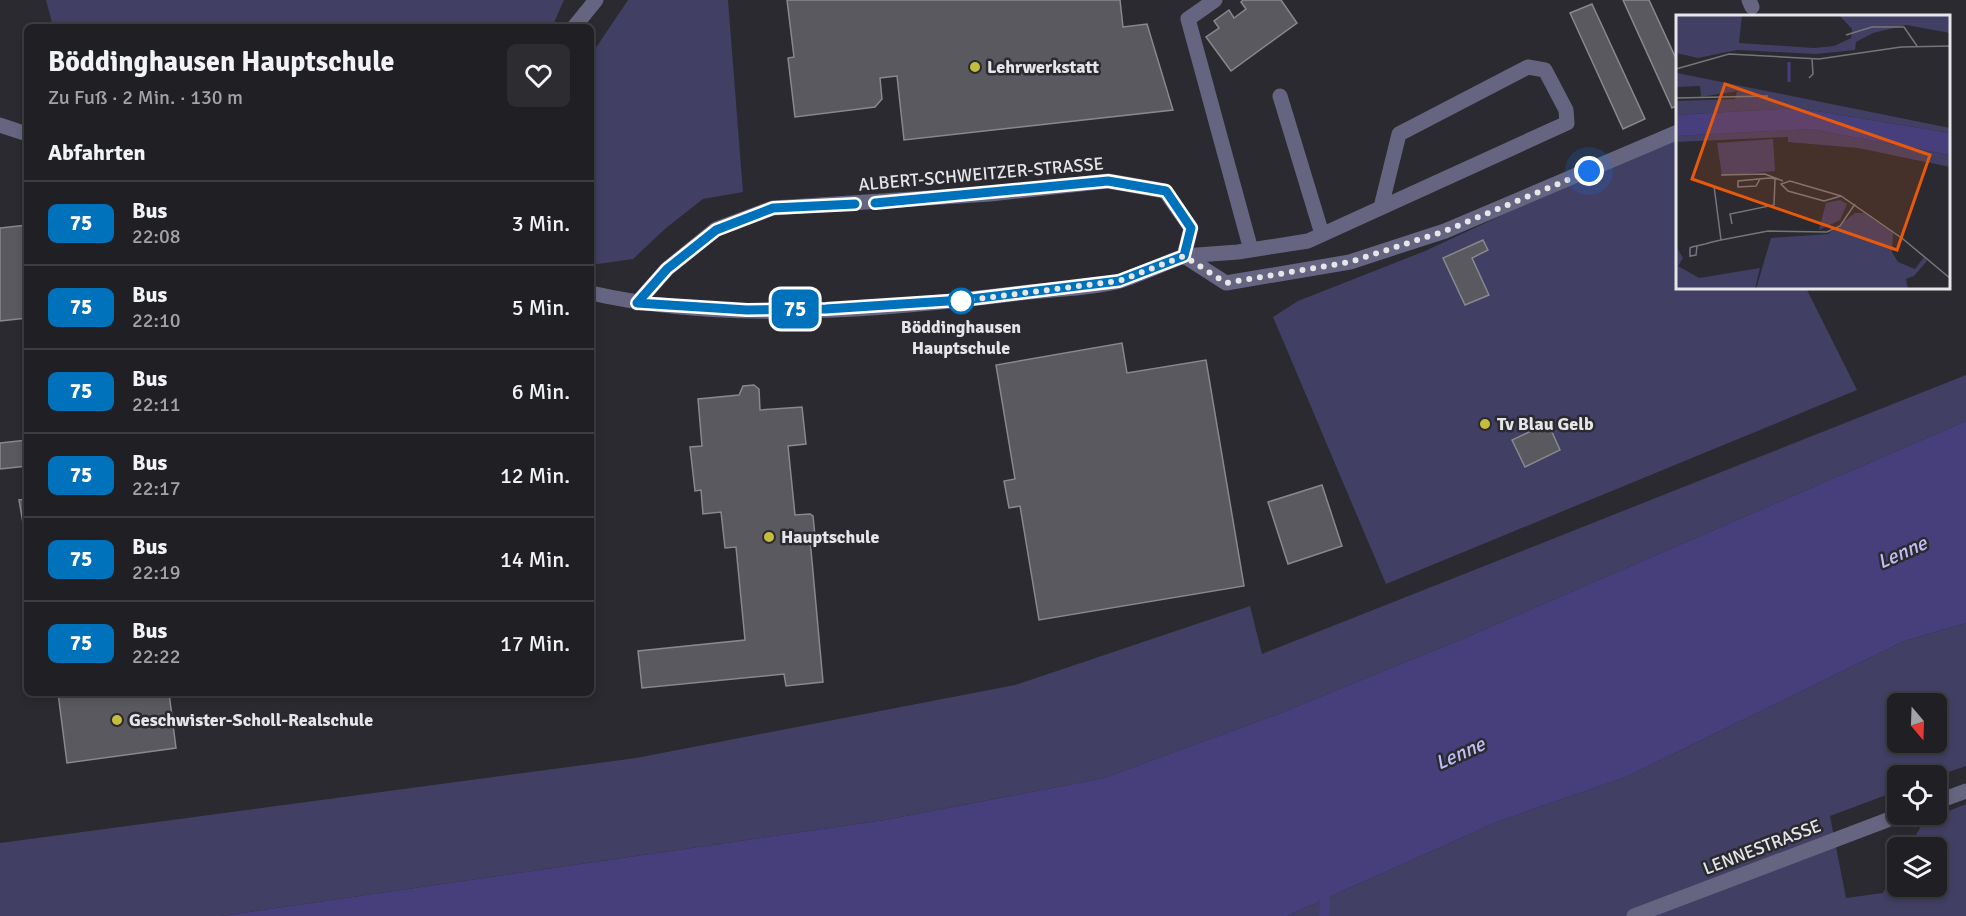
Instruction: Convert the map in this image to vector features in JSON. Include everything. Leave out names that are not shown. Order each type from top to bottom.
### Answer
[{"type":"street","points":[[576,24],[596,0]]},
{"type":"street","points":[[1215,0],[1188,19],[1251,250]]},
{"type":"street","points":[[594,294],[637,303],[727,310],[826,309],[963,300],[1119,281],[1184,256],[1251,250],[1308,241],[1567,123],[1566,110],[1545,70],[1528,67],[1399,134],[1381,207]]},
{"type":"street","points":[[1280,96],[1322,234]]},
{"type":"street","points":[[0,125],[24,133]]},
{"type":"street","points":[[1184,256],[1226,283],[1350,262],[1445,231],[1676,133]]},
{"type":"street","name":"ALBERT-SCHWEITZER-STRASSE","points":[[637,303],[667,269],[716,230],[773,208],[921,200],[1108,181],[1166,191],[1191,228],[1184,256]]},
{"type":"street","points":[[1947,798],[1966,791]]},
{"type":"street","name":"LENNESTRASSE","points":[[1634,916],[1887,820]]},
{"type":"shaded area","points":[[46,0],[564,0],[553,24],[52,24]]},
{"type":"shaded area","points":[[628,0],[728,0],[743,192],[703,199],[666,228],[633,259],[598,264],[594,263],[594,51]]},
{"type":"shaded area","name":"Tv Blau Gelb","points":[[1676,134],[1676,290],[1807,290],[1857,390],[1386,584],[1273,317],[1298,301],[1425,251]]},
{"type":"shaded area","points":[[1966,375],[1966,421],[1460,640],[1278,714],[1104,778],[885,820],[221,916],[0,916],[0,843],[636,758],[1015,685],[1250,606],[1262,654]]},
{"type":"shaded area","points":[[1966,623],[1966,766],[1947,773],[1947,765],[1887,765],[1887,795],[1830,816],[1846,898],[1883,893],[1887,886],[1887,897],[1947,897],[1947,837],[1915,837],[1922,825],[1947,825],[1947,812],[1966,804],[1966,916],[1287,916],[1499,821],[1626,777],[1904,641]]},
{"type":"water","name":"Lenne","points":[[1966,421],[1966,623],[1904,641],[1626,777],[1499,821],[1287,916],[221,916],[885,820],[1104,778],[1278,714],[1460,640]]},
{"type":"building","name":"Lehrwerkstatt","points":[[787,0],[1120,0],[1123,27],[1147,24],[1173,110],[904,140],[897,76],[880,78],[882,99],[875,107],[795,117],[788,58],[794,57]]},
{"type":"building","points":[[1243,0],[1281,0],[1297,23],[1231,71],[1206,37],[1219,28],[1214,21],[1229,10],[1234,18],[1246,9],[1241,2]]},
{"type":"building","points":[[1623,0],[1649,0],[1676,59],[1676,106],[1672,108]]},
{"type":"building","points":[[1592,4],[1645,119],[1623,129],[1570,13]]},
{"type":"building","points":[[24,225],[24,318],[0,321],[0,228]]},
{"type":"building","points":[[1483,240],[1488,250],[1472,258],[1489,295],[1465,305],[1443,258]]},
{"type":"building","points":[[1122,343],[1127,373],[1206,360],[1244,586],[1039,620],[1020,506],[1009,508],[1004,481],[1015,479],[996,365]]},
{"type":"building","name":"Hauptschule","points":[[754,385],[759,389],[760,410],[802,407],[806,444],[788,446],[795,515],[810,514],[813,516],[815,536],[810,539],[823,682],[786,686],[784,674],[642,688],[638,651],[745,640],[736,547],[725,548],[721,512],[703,514],[701,490],[695,491],[690,447],[702,446],[698,399],[739,395],[743,386]]},
{"type":"building","points":[[1548,423],[1560,450],[1525,467],[1512,440]]},
{"type":"building","points":[[24,440],[24,466],[0,469],[0,443]]},
{"type":"building","points":[[1322,485],[1342,546],[1288,564],[1268,502]]},
{"type":"building","points":[[24,499],[24,529],[19,500]]},
{"type":"building","name":"Geschwister-Scholl-Realschule","points":[[58,696],[169,696],[176,748],[67,763]]},
{"type":"waterway","points":[[1320,887],[1325,900],[1324,916]]},
{"type":"bus line","name":"75","points":[[855,204],[773,208],[716,230],[667,269],[637,303],[727,310],[826,309],[963,300],[1119,281],[1184,256],[1191,228],[1166,191],[1108,181],[990,194],[875,203]]},
{"type":"place","name":"Lehrwerkstatt","points":[[975,67]]},
{"type":"place","name":"Böddinghausen Hauptschule","points":[[961,301]]},
{"type":"place","name":"Tv Blau Gelb","points":[[1485,424]]},
{"type":"place","name":"Hauptschule","points":[[769,537]]},
{"type":"place","name":"Geschwister-Scholl-Realschule","points":[[117,720]]},
{"type":"route","points":[[961,301],[1119,281],[1184,256],[1226,283],[1350,262],[1445,231],[1589,171]]}]
